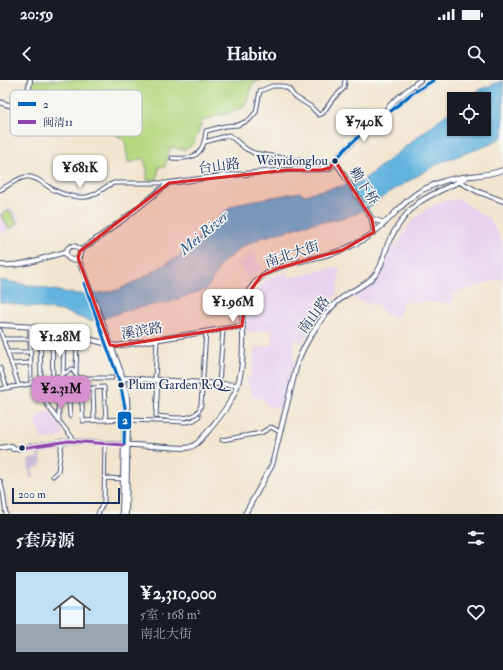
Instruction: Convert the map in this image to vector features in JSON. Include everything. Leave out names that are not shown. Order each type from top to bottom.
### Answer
[{"type":"street","points":[[28,90],[30,80]]},
{"type":"street","points":[[172,158],[181,159],[195,156],[205,142],[206,131],[225,126],[238,125],[244,123],[255,115],[258,106],[259,93],[269,86],[286,88],[294,96],[310,106],[319,115],[323,113],[332,100],[344,88],[345,80]]},
{"type":"street","points":[[205,142],[229,136],[254,153],[313,162],[328,169],[344,150],[399,97],[420,80]]},
{"type":"street","points":[[382,115],[391,111],[411,94],[434,80]]},
{"type":"street","points":[[0,102],[10,105]]},
{"type":"street","name":"赖下桥","points":[[335,161],[371,218]]},
{"type":"street","name":"台山路","points":[[168,183],[233,175],[292,170],[328,169]]},
{"type":"street","name":"南山路","points":[[245,514],[270,470],[301,354],[325,315],[333,305],[371,280],[377,274],[392,236],[411,210],[422,200],[458,180],[503,170]]},
{"type":"street","points":[[0,190],[20,179],[29,177],[34,178],[58,192],[82,197],[91,196],[107,185],[114,183],[168,183]]},
{"type":"street","points":[[458,180],[479,192],[503,201]]},
{"type":"street","name":"南北大街","points":[[0,448],[12,446],[13,449],[62,441],[187,448],[193,446],[200,441],[233,397],[243,354],[242,311],[245,298],[253,284],[262,276],[279,268],[343,250],[374,232],[416,194],[444,181],[458,180]]},
{"type":"street","points":[[126,514],[127,396],[123,378],[77,259],[80,251],[120,222],[168,183]]},
{"type":"street","points":[[371,218],[377,222],[385,223]]},
{"type":"street","points":[[371,218],[374,232]]},
{"type":"street","points":[[0,265],[11,266],[26,264],[66,252],[68,248],[72,246],[77,247],[80,251]]},
{"type":"street","points":[[66,252],[69,259],[77,259]]},
{"type":"street","name":"溪滨路","points":[[0,325],[30,327],[63,332],[116,346],[242,326]]},
{"type":"street","points":[[30,327],[31,384]]},
{"type":"street","points":[[219,384],[223,329]]},
{"type":"street","points":[[0,330],[19,386]]},
{"type":"street","points":[[157,339],[156,416],[183,418],[192,416],[199,410],[206,332]]},
{"type":"street","points":[[40,334],[39,390],[75,441]]},
{"type":"street","points":[[52,336],[53,380]]},
{"type":"street","points":[[77,377],[78,336]]},
{"type":"street","points":[[63,375],[64,338]]},
{"type":"street","points":[[3,339],[30,339]]},
{"type":"street","points":[[109,345],[120,383],[127,419]]},
{"type":"street","points":[[8,352],[30,352]]},
{"type":"street","points":[[12,364],[30,363]]},
{"type":"street","points":[[0,368],[7,388]]},
{"type":"street","points":[[0,389],[53,380],[72,369],[77,377]]},
{"type":"street","points":[[45,400],[68,385],[77,377],[112,378]]},
{"type":"street","points":[[123,378],[237,385]]},
{"type":"street","points":[[68,385],[70,416]]},
{"type":"street","points":[[106,420],[104,387],[81,389],[83,421],[94,420],[106,420],[127,419],[189,422],[199,416]]},
{"type":"street","points":[[92,388],[94,420]]},
{"type":"street","points":[[58,392],[59,420]]},
{"type":"street","points":[[222,440],[261,433],[271,427],[280,432]]},
{"type":"street","points":[[53,476],[58,471],[62,441]]},
{"type":"street","points":[[98,514],[104,501],[105,443]]},
{"type":"street","points":[[122,514],[126,445]]},
{"type":"street","points":[[105,478],[123,479]]},
{"type":"street","points":[[0,481],[6,514]]},
{"type":"highlighted area","points":[[335,161],[372,219],[374,232],[343,250],[279,268],[261,276],[245,298],[242,326],[116,346],[110,345],[78,258],[80,251],[169,183],[287,170],[321,170],[330,168]]},
{"type":"shaded area","points":[[459,199],[486,217],[488,216],[503,243],[503,278],[454,293],[453,303],[403,302],[400,314],[395,317],[386,315],[377,304],[364,303],[353,297],[345,298],[375,282],[381,275],[392,243],[396,247],[410,223],[424,211],[443,201]]},
{"type":"shaded area","points":[[12,207],[21,224],[0,234],[0,213]]},
{"type":"shaded area","points":[[253,252],[261,269],[249,279],[238,263]]},
{"type":"shaded area","points":[[334,267],[340,268],[337,293],[301,344],[295,337],[294,365],[282,409],[266,405],[262,397],[260,399],[253,396],[246,382],[252,371],[254,348],[273,345],[271,329],[247,333],[247,310],[252,297],[265,281],[276,275],[287,272],[289,278]]},
{"type":"shaded area","points":[[49,410],[62,428],[63,433],[61,437],[42,440],[35,418]]},
{"type":"shaded area","points":[[37,451],[39,451],[42,462],[40,463],[41,466],[32,469],[35,477],[30,478],[28,460],[37,458]]},
{"type":"green space","points":[[28,80],[261,80],[252,84],[249,97],[244,107],[203,120],[195,140],[188,148],[181,149],[170,147],[165,167],[159,166],[157,180],[147,180],[147,169],[143,158],[128,162],[125,141],[118,136],[142,136],[142,90],[37,90],[27,86]]},
{"type":"green space","points":[[10,210],[18,224],[9,229],[1,215]]},
{"type":"water","name":"Mei River","points":[[503,81],[503,136],[491,144],[441,162],[356,214],[334,220],[313,223],[261,238],[242,247],[220,265],[211,283],[206,289],[170,302],[131,309],[105,318],[90,321],[62,311],[0,302],[0,280],[75,294],[94,294],[118,290],[142,278],[179,256],[230,207],[240,203],[300,192],[307,195],[313,192],[357,183],[366,178],[447,114],[447,136],[491,136],[491,92],[476,92]]},
{"type":"transit line","name":"2","points":[[335,161],[344,150],[382,115],[391,111],[411,94],[434,80]]},
{"type":"transit line","name":"2","points":[[84,283],[120,383],[125,407],[124,445]]},
{"type":"transit line","name":"闽清11","points":[[22,448],[69,441],[124,445]]},
{"type":"place","name":"Weiyidonglou","points":[[335,161]]},
{"type":"place","name":"Plum Garden R.Q.","points":[[121,385]]}]
